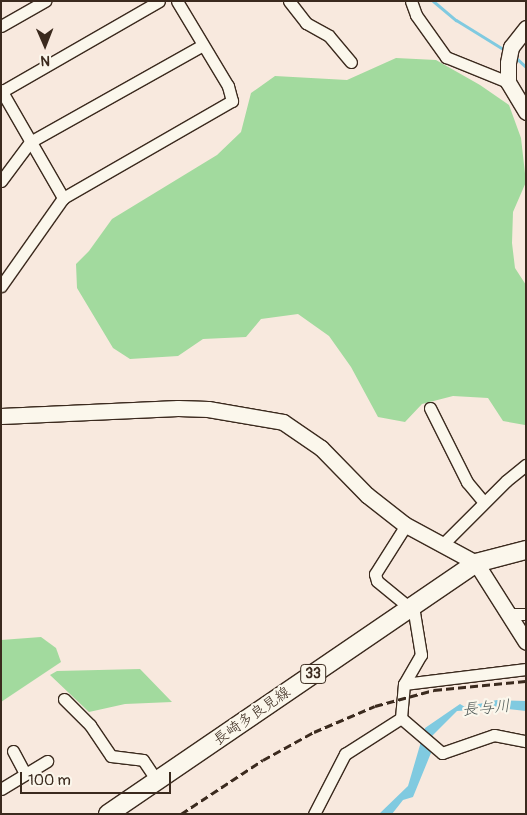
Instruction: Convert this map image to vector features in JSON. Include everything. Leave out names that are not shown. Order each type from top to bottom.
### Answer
[{"type":"main road","name":"長崎多良見線","points":[[108,814],[476,563],[526,550]]},
{"type":"street","points":[[1,26],[45,1]]},
{"type":"street","points":[[63,198],[2,91],[159,1]]},
{"type":"street","points":[[1,286],[63,198],[232,101],[228,86],[178,1]]},
{"type":"street","points":[[289,1],[306,23],[329,36],[351,62]]},
{"type":"street","points":[[411,1],[416,15],[446,57],[508,82]]},
{"type":"street","points":[[526,28],[510,54],[508,82],[526,112]]},
{"type":"street","points":[[1,181],[30,142],[203,45]]},
{"type":"street","points":[[1,416],[178,408],[208,409],[283,422],[321,448],[366,495],[406,524],[476,563],[526,642]]},
{"type":"street","points":[[430,408],[467,482],[484,502]]},
{"type":"street","points":[[443,544],[506,480],[526,465]]},
{"type":"street","points":[[506,480],[526,479]]},
{"type":"street","points":[[401,718],[404,684],[421,655],[411,607],[377,581],[375,574],[406,524]]},
{"type":"street","points":[[509,614],[526,614]]},
{"type":"street","points":[[404,684],[526,669]]},
{"type":"street","points":[[64,699],[90,725],[111,756],[143,760],[157,781]]},
{"type":"street","points":[[401,718],[442,753],[494,735],[526,741]]},
{"type":"street","points":[[314,814],[345,754],[401,718]]},
{"type":"street","points":[[13,751],[25,774]]},
{"type":"street","points":[[1,789],[47,761]]},
{"type":"green space","points":[[396,58],[436,60],[480,85],[509,105],[521,138],[526,182],[513,212],[512,243],[515,268],[526,285],[525,425],[503,421],[488,398],[453,396],[422,404],[405,422],[378,417],[351,367],[329,336],[298,314],[261,319],[246,337],[203,339],[178,356],[130,359],[113,348],[77,288],[76,264],[89,251],[112,219],[217,155],[241,132],[251,93],[275,76],[347,80]]},
{"type":"green space","points":[[41,637],[56,648],[61,662],[1,702],[1,640]]},
{"type":"green space","points":[[140,669],[172,702],[125,704],[89,712],[50,675],[57,671]]},
{"type":"water","name":"長与川","points":[[497,700],[526,701],[526,711],[499,708],[457,711],[431,737],[433,748],[413,797],[403,800],[392,814],[379,814],[408,786],[425,728],[460,704],[465,707]]},
{"type":"waterway","points":[[433,1],[456,20],[506,51]]},
{"type":"waterway","points":[[514,56],[526,67]]},
{"type":"railway","points":[[181,814],[263,760],[314,732],[375,706],[434,690],[526,681]]}]
